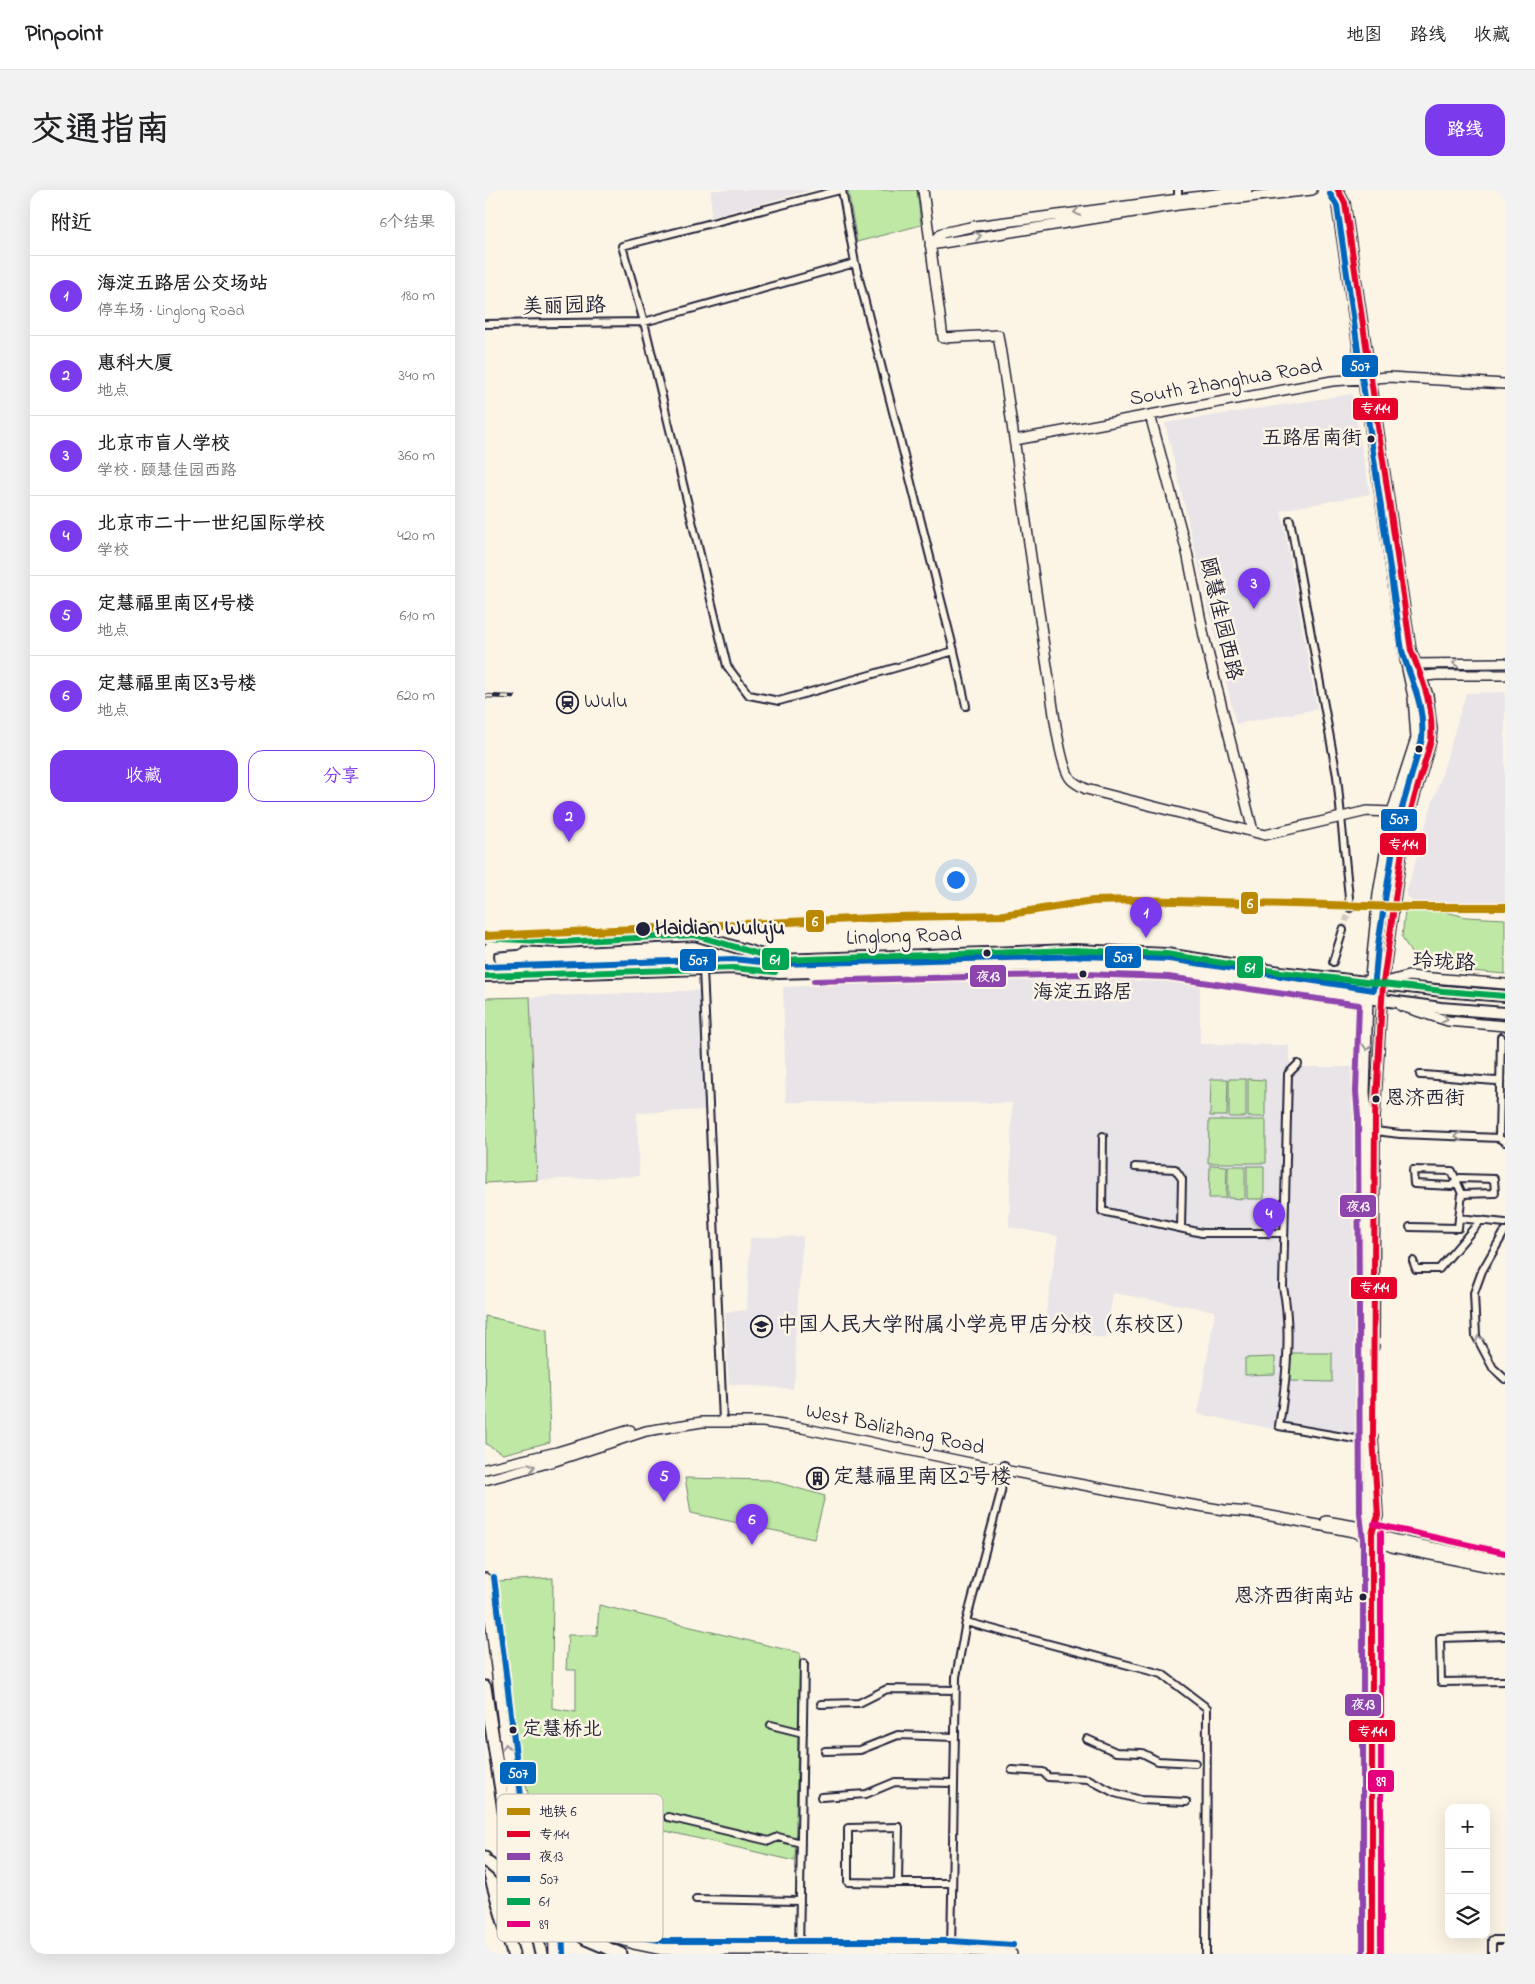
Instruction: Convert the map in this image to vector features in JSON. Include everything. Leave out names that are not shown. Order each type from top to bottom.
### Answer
[{"type":"highway","points":[[485,1687],[502,1794]]},
{"type":"highway","points":[[485,1860],[497,1900]]},
{"type":"highway","points":[[485,1860],[497,1872]]},
{"type":"highway","points":[[509,1942],[513,1954]]},
{"type":"highway","points":[[593,1942],[621,1954]]},
{"type":"main road","name":"Linglong Road","points":[[485,938],[561,942],[695,935],[779,960],[1074,950],[1165,954],[1280,972],[1505,996]]},
{"type":"main road","points":[[529,974],[495,969],[489,964],[487,955],[489,948],[494,946],[561,942]]},
{"type":"main road","name":"Linglong Road","points":[[485,976],[703,968],[733,968],[779,973],[1083,965],[1169,968],[1441,1008],[1505,1013]]},
{"type":"street","points":[[954,651],[779,701],[749,694],[727,666],[644,322],[622,246],[841,190],[855,263],[954,651],[966,706]]},
{"type":"street","points":[[923,190],[943,338],[998,335],[1015,440],[1040,628],[1063,760],[1070,779],[1086,789],[1265,835],[1367,811],[1392,812]]},
{"type":"street","points":[[930,245],[943,241],[1178,198],[1247,190]]},
{"type":"street","points":[[1178,198],[1312,190]]},
{"type":"street","points":[[1337,190],[1345,203],[1411,650],[1427,695],[1432,729],[1431,741],[1405,830],[1383,983],[1375,1131],[1371,1442]]},
{"type":"street","points":[[1337,190],[1337,206],[1406,665],[1416,720],[1416,738],[1392,812],[1378,894],[1368,998],[1365,1098],[1367,1118],[1371,1442],[1377,1516],[1372,1536],[1372,1954]]},
{"type":"street","name":"美丽园路","points":[[485,324],[644,322],[855,263]]},
{"type":"street","name":"South Zhanghua Road","points":[[1015,440],[1331,381],[1370,378],[1505,384]]},
{"type":"street","name":"颐慧佳园西路","points":[[1150,415],[1187,552],[1203,636],[1253,831]]},
{"type":"street","points":[[1290,520],[1337,776],[1350,908]]},
{"type":"street","points":[[1406,665],[1505,663]]},
{"type":"street","points":[[1409,678],[1436,675],[1505,675]]},
{"type":"street","points":[[1333,962],[1343,930]]},
{"type":"street","points":[[703,968],[723,1418]]},
{"type":"street","name":"玲珑路","points":[[1383,983],[1408,976],[1505,984]]},
{"type":"street","points":[[1382,1000],[1448,1020],[1505,1026]]},
{"type":"street","points":[[1499,1138],[1502,1103],[1499,1081],[1501,1037]]},
{"type":"street","points":[[1298,1064],[1288,1074],[1283,1287],[1286,1302],[1287,1380],[1279,1426],[1371,1442]]},
{"type":"street","points":[[1420,1075],[1453,1076],[1460,1079],[1499,1081]]},
{"type":"street","points":[[1375,1131],[1401,1134],[1499,1138],[1505,1142]]},
{"type":"street","points":[[1103,1136],[1101,1211],[1202,1233],[1284,1233]]},
{"type":"street","points":[[1135,1167],[1175,1169],[1182,1179],[1181,1228]]},
{"type":"street","points":[[1409,1227],[1458,1228],[1462,1194],[1456,1182],[1452,1171],[1413,1170],[1414,1184],[1451,1186],[1456,1182],[1460,1178],[1494,1179],[1495,1193],[1462,1194]]},
{"type":"street","points":[[1459,1218],[1505,1223]]},
{"type":"street","points":[[1413,1261],[1416,1269],[1439,1269],[1481,1220]]},
{"type":"street","points":[[1505,1231],[1482,1271],[1474,1293],[1477,1336],[1493,1368],[1505,1379]]},
{"type":"street","name":"West Balizhang Road","points":[[485,1469],[557,1452],[672,1420],[697,1416],[786,1420],[1004,1468],[1223,1505],[1249,1506],[1355,1526],[1392,1547],[1505,1570]]},
{"type":"street","name":"West Balizhang Road","points":[[485,1480],[555,1461],[646,1431],[723,1418]]},
{"type":"street","points":[[951,1950],[956,1677],[965,1622],[1001,1492],[1004,1468]]},
{"type":"street","name":"West Balizhang Road","points":[[1372,1536],[1505,1562]]},
{"type":"street","points":[[485,1578],[512,1794]]},
{"type":"street","points":[[965,1622],[1162,1674],[1207,1708],[1207,1954]]},
{"type":"street","points":[[1505,1636],[1440,1638],[1441,1682],[1505,1681]]},
{"type":"street","points":[[799,1951],[804,1663]]},
{"type":"street","points":[[821,1704],[859,1703],[887,1689],[955,1690]]},
{"type":"street","points":[[771,1726],[803,1733]]},
{"type":"street","points":[[825,1751],[860,1750],[898,1735],[955,1737]]},
{"type":"street","points":[[1087,1739],[1117,1752],[1142,1753],[1158,1761],[1195,1763]]},
{"type":"street","points":[[1011,1770],[1043,1772],[1048,1777],[1088,1779],[1115,1793],[1141,1800],[1185,1802]]},
{"type":"street","points":[[821,1797],[866,1794],[895,1782],[954,1783]]},
{"type":"street","points":[[667,1817],[769,1841],[778,1837],[801,1843]]},
{"type":"street","points":[[898,1883],[899,1827],[849,1828],[849,1882],[898,1883],[952,1883]]},
{"type":"street","points":[[696,1899],[800,1901]]},
{"type":"street","points":[[1492,1954],[1492,1940],[1505,1940]]},
{"type":"street","points":[[628,1942],[663,1950],[687,1951],[951,1950],[1012,1954]]},
{"type":"shaded area","points":[[711,190],[811,190],[711,217]]},
{"type":"shaded area","points":[[1352,394],[1370,494],[1281,510],[1317,709],[1236,724],[1165,423]]},
{"type":"shaded area","points":[[1505,692],[1505,906],[1419,909],[1406,894],[1466,693]]},
{"type":"shaded area","points":[[1137,975],[1200,979],[1200,1044],[1289,1045],[1290,1067],[1356,1067],[1360,1446],[1198,1414],[1215,1311],[1113,1293],[1106,1339],[1044,1326],[1058,1236],[1009,1227],[1012,1103],[786,1102],[783,987],[1002,977]]},
{"type":"shaded area","points":[[702,990],[707,1110],[637,1113],[639,1176],[537,1180],[530,997]]},
{"type":"shaded area","name":"中国人民大学附属小学亮甲店分校（东校区）","points":[[803,1236],[795,1340],[796,1367],[793,1389],[729,1384],[725,1312],[747,1310],[750,1238]]},
{"type":"green space","points":[[848,190],[917,190],[921,225],[857,242]]},
{"type":"green space","points":[[1406,902],[1466,917],[1505,919],[1505,974],[1448,969],[1416,962],[1402,937]]},
{"type":"green space","points":[[530,997],[537,1180],[485,1183],[485,998]]},
{"type":"green space","points":[[1211,1079],[1228,1079],[1227,1116],[1210,1116]]},
{"type":"green space","points":[[1229,1079],[1246,1079],[1246,1117],[1229,1117]]},
{"type":"green space","points":[[1248,1079],[1265,1080],[1265,1117],[1248,1117]]},
{"type":"green space","points":[[1209,1120],[1266,1120],[1266,1163],[1208,1163]]},
{"type":"green space","points":[[1210,1165],[1227,1166],[1226,1198],[1209,1198]]},
{"type":"green space","points":[[1228,1166],[1245,1166],[1245,1199],[1228,1198]]},
{"type":"green space","points":[[1247,1166],[1264,1166],[1264,1199],[1247,1199]]},
{"type":"green space","points":[[485,1316],[547,1330],[550,1442],[503,1454],[486,1444]]},
{"type":"green space","points":[[1290,1353],[1332,1353],[1332,1382],[1290,1381]]},
{"type":"green space","points":[[1275,1357],[1275,1374],[1245,1375],[1245,1358]]},
{"type":"green space","points":[[685,1478],[769,1480],[825,1496],[814,1539],[691,1513]]},
{"type":"green space","points":[[553,1578],[552,1708],[576,1712],[576,1670],[566,1670],[568,1635],[597,1635],[599,1605],[800,1653],[795,1861],[663,1830],[663,1794],[528,1794],[514,1727],[497,1581]]},
{"type":"tunnel","points":[[1343,930],[1350,908]]},
{"type":"railway","points":[[485,696],[513,697]]},
{"type":"metro line","name":"6","points":[[485,936],[895,917],[1004,915],[1093,901],[1136,900],[1403,907],[1505,907]]},
{"type":"transit line","name":"专144","points":[[1338,190],[1345,203],[1411,650],[1427,694],[1431,717],[1431,741],[1405,830],[1383,983],[1375,1117],[1373,1437],[1378,1516],[1372,1533],[1372,1954]]},
{"type":"transit line","name":"507","points":[[485,967],[733,959],[779,964],[1083,956],[1169,959],[1374,990],[1378,945],[1396,829],[1422,739],[1422,715],[1402,651],[1337,206],[1330,194]]},
{"type":"transit line","name":"61","points":[[485,938],[560,942],[695,935],[779,960],[1074,950],[1166,954],[1280,972],[1443,991],[1505,996]]},
{"type":"transit line","name":"61","points":[[485,976],[733,968],[775,972]]},
{"type":"transit line","name":"夜13","points":[[814,981],[1083,974],[1168,977],[1359,1005],[1356,1092],[1358,1117],[1360,1513],[1363,1540],[1363,1954]]},
{"type":"transit line","name":"89","points":[[1374,1524],[1505,1553]]},
{"type":"transit line","name":"89","points":[[1381,1533],[1381,1954]]},
{"type":"transit line","name":"507","points":[[494,1577],[521,1794]]},
{"type":"transit line","name":"507","points":[[663,1941],[951,1941],[1013,1945]]},
{"type":"transit line","name":"507","points":[[563,1942],[563,1954]]},
{"type":"place","name":"五路居南街","points":[[1371,439]]},
{"type":"place","name":"北京市盲人学校","points":[[1254,609]]},
{"type":"place","name":"Wulu","points":[[568,702]]},
{"type":"place","name":"惠科大厦","points":[[569,842]]},
{"type":"place","name":"Haidian Wuluju","points":[[643,929]]},
{"type":"place","name":"海淀五路居公交场站","points":[[1146,938]]},
{"type":"place","name":"海淀五路居","points":[[1083,974]]},
{"type":"place","name":"恩济西街","points":[[1376,1099]]},
{"type":"place","name":"北京市二十一世纪国际学校","points":[[1269,1239]]},
{"type":"place","name":"中国人民大学附属小学亮甲店分校（东校区）","points":[[761,1326]]},
{"type":"place","name":"定慧福里南区2号楼","points":[[817,1478]]},
{"type":"place","name":"定慧福里南区1号楼","points":[[664,1502]]},
{"type":"place","name":"定慧福里南区3号楼","points":[[752,1545]]},
{"type":"place","name":"恩济西街南站","points":[[1363,1597]]},
{"type":"place","name":"定慧桥北","points":[[513,1730]]}]
